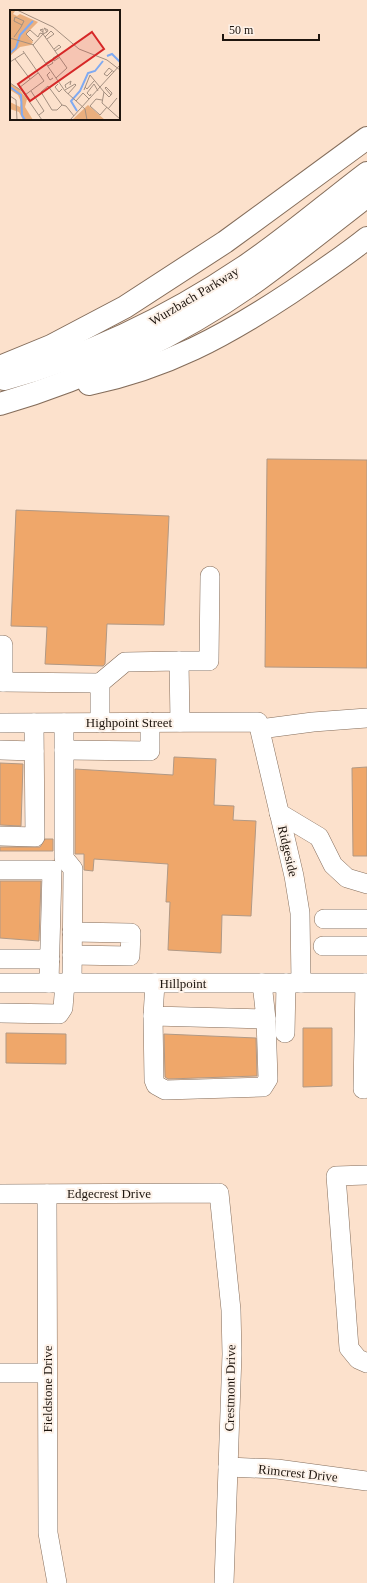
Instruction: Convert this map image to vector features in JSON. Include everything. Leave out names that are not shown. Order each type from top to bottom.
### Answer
[{"type":"highway","points":[[0,367],[51,346],[125,307],[225,242],[367,138]]},
{"type":"highway","name":"Wurzbach Parkway","points":[[0,380],[98,347],[140,328],[192,300],[245,266],[367,173]]},
{"type":"highway","name":"Wurzbach Parkway","points":[[0,404],[21,398],[104,366],[202,316],[258,280],[367,196]]},
{"type":"highway","points":[[21,398],[105,381],[165,362],[194,350],[242,324],[342,258],[367,238]]},
{"type":"street","points":[[0,645],[3,645],[2,682],[100,683],[125,662],[208,661],[210,576]]},
{"type":"street","points":[[178,661],[180,722]]},
{"type":"street","points":[[100,683],[100,723]]},
{"type":"street","name":"Highpoint Street","points":[[0,723],[180,722],[259,726],[367,718]]},
{"type":"street","points":[[64,750],[150,751],[150,722]]},
{"type":"street","points":[[0,836],[35,837],[34,723]]},
{"type":"street","points":[[0,1013],[59,1014],[63,1008],[62,983],[72,955],[73,869],[64,858],[64,723]]},
{"type":"street","name":"Ridgeside","points":[[259,726],[294,876],[300,913],[294,983],[285,1033]]},
{"type":"street","points":[[0,750],[34,751]]},
{"type":"street","points":[[279,813],[319,836],[332,865],[346,878],[367,884]]},
{"type":"street","points":[[0,870],[52,870],[50,960],[62,983]]},
{"type":"street","points":[[324,919],[367,919]]},
{"type":"street","points":[[72,932],[130,933],[130,956],[72,955]]},
{"type":"street","points":[[323,946],[367,946]]},
{"type":"street","points":[[0,959],[50,960]]},
{"type":"street","name":"Hillpoint","points":[[0,983],[366,983]]},
{"type":"street","points":[[155,983],[153,1016],[154,1080],[156,1085],[164,1090],[263,1088],[268,1079],[266,1018],[262,983]]},
{"type":"street","points":[[363,1089],[366,983]]},
{"type":"street","points":[[153,1016],[266,1018]]},
{"type":"street","points":[[367,1175],[336,1176],[349,1348],[358,1359],[367,1363]]},
{"type":"street","name":"Edgecrest Drive","points":[[0,1194],[219,1193]]},
{"type":"street","name":"Crestmont Drive","points":[[219,1193],[231,1310],[232,1354],[224,1583]]},
{"type":"street","name":"Fieldstone Drive","points":[[47,1194],[46,1373],[48,1533],[57,1583]]},
{"type":"street","points":[[0,1373],[46,1373]]},
{"type":"street","name":"Rimcrest Drive","points":[[228,1467],[277,1469],[367,1482]]},
{"type":"building","points":[[267,459],[367,460],[367,668],[265,667]]},
{"type":"building","points":[[16,510],[169,516],[164,625],[107,624],[105,664],[103,666],[45,664],[47,627],[11,626]]},
{"type":"building","points":[[174,757],[216,759],[214,805],[234,806],[233,820],[256,821],[251,916],[222,915],[221,953],[168,950],[170,902],[166,902],[168,864],[94,859],[93,871],[84,870],[84,854],[75,854],[75,769],[173,775]]},
{"type":"building","points":[[0,763],[23,764],[21,826],[0,825]]},
{"type":"building","points":[[367,767],[367,856],[353,856],[352,768]]},
{"type":"building","points":[[45,839],[53,839],[53,851],[0,851],[0,847],[40,847]]},
{"type":"building","points":[[0,881],[41,881],[39,941],[0,938]]},
{"type":"building","points":[[303,1028],[332,1028],[332,1086],[303,1087]]},
{"type":"building","points":[[6,1033],[66,1034],[66,1064],[6,1063]]},
{"type":"building","points":[[164,1034],[256,1038],[257,1076],[168,1079],[165,1077]]}]
